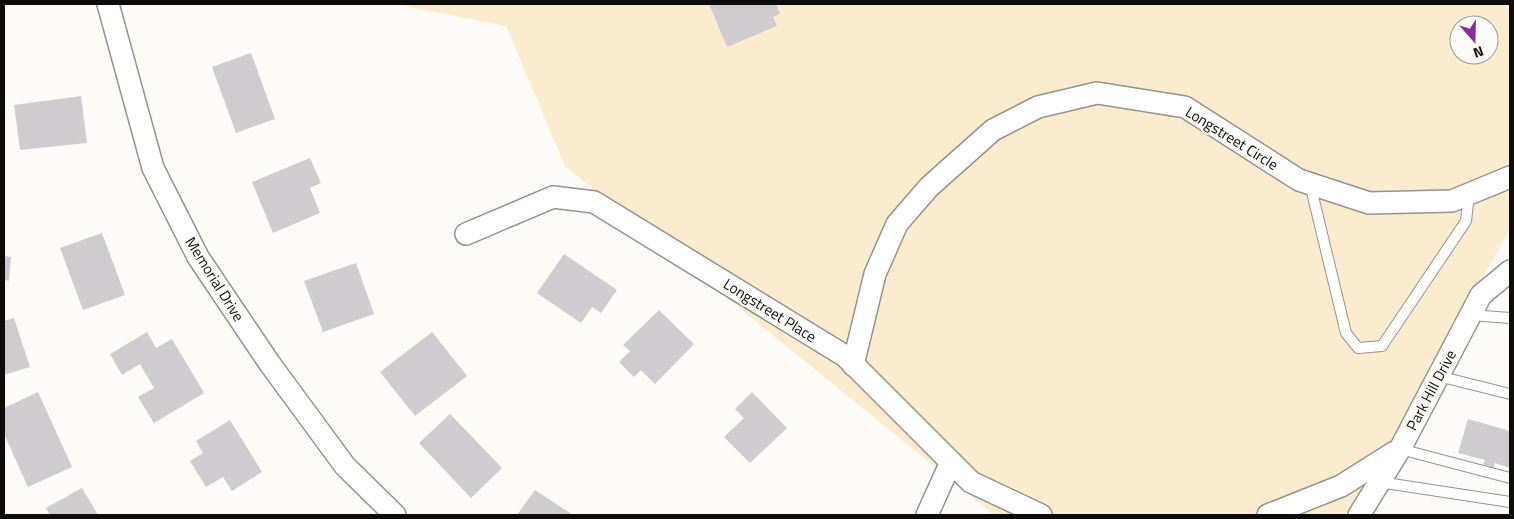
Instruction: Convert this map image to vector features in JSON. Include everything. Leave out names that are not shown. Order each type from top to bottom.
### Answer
[{"type":"street","name":"Memorial Drive","points":[[108,4],[153,168],[198,257],[270,364],[345,466],[395,515]]},
{"type":"street","name":"Longstreet Circle","points":[[853,365],[874,274],[897,224],[929,187],[993,130],[1038,107],[1097,93],[1185,106],[1299,180],[1369,203],[1452,201],[1510,177]]},
{"type":"street","name":"Longstreet Place","points":[[466,234],[553,197],[594,202],[845,356],[971,482],[1041,515]]},
{"type":"street","name":"Park Hill Drive","points":[[1359,515],[1400,449],[1481,295],[1510,271]]},
{"type":"street","points":[[1268,515],[1341,486],[1400,449]]},
{"type":"street","points":[[927,515],[951,462]]},
{"type":"lane","points":[[1310,184],[1346,333],[1358,348],[1382,346],[1466,221],[1469,194]]},
{"type":"lane","points":[[1470,315],[1510,318]]},
{"type":"lane","points":[[1438,376],[1510,394]]},
{"type":"lane","points":[[1400,449],[1510,478]]},
{"type":"lane","points":[[1379,482],[1510,502]]},
{"type":"shaded area","points":[[394,4],[1510,4],[1510,230],[1442,348],[1366,515],[994,515],[565,166],[506,26]]},
{"type":"building","points":[[709,4],[776,4],[780,14],[773,17],[777,26],[727,47]]},
{"type":"building","points":[[251,53],[275,119],[236,133],[212,67]]},
{"type":"building","points":[[81,96],[87,143],[20,150],[14,105]]},
{"type":"building","points":[[310,158],[321,183],[310,188],[320,213],[273,233],[252,182]]},
{"type":"building","points":[[102,233],[125,295],[83,310],[60,248]]},
{"type":"building","points":[[564,254],[617,290],[601,313],[592,307],[581,323],[537,293]]},
{"type":"building","points":[[4,256],[11,257],[9,281],[4,280]]},
{"type":"building","points":[[356,263],[374,314],[323,332],[304,281]]},
{"type":"building","points":[[659,310],[694,344],[655,384],[641,370],[634,377],[619,362],[630,351],[623,345]]},
{"type":"building","points":[[14,318],[30,367],[4,375],[4,321]]},
{"type":"building","points":[[147,332],[156,348],[172,339],[204,393],[154,423],[138,397],[154,388],[140,364],[122,375],[110,354]]},
{"type":"building","points":[[432,332],[467,376],[415,416],[380,372]]},
{"type":"building","points":[[38,392],[72,467],[28,487],[4,434],[4,408]]},
{"type":"building","points":[[752,392],[787,428],[750,463],[724,437],[744,418],[735,409]]},
{"type":"building","points":[[450,414],[502,468],[471,498],[419,443]]},
{"type":"building","points":[[1468,419],[1510,431],[1510,468],[1495,463],[1494,468],[1483,465],[1485,460],[1458,453]]},
{"type":"building","points":[[230,420],[262,472],[232,491],[223,477],[206,487],[190,461],[203,453],[196,441]]},
{"type":"building","points":[[82,488],[98,515],[50,515],[46,508]]},
{"type":"building","points":[[535,490],[573,515],[517,515]]}]
